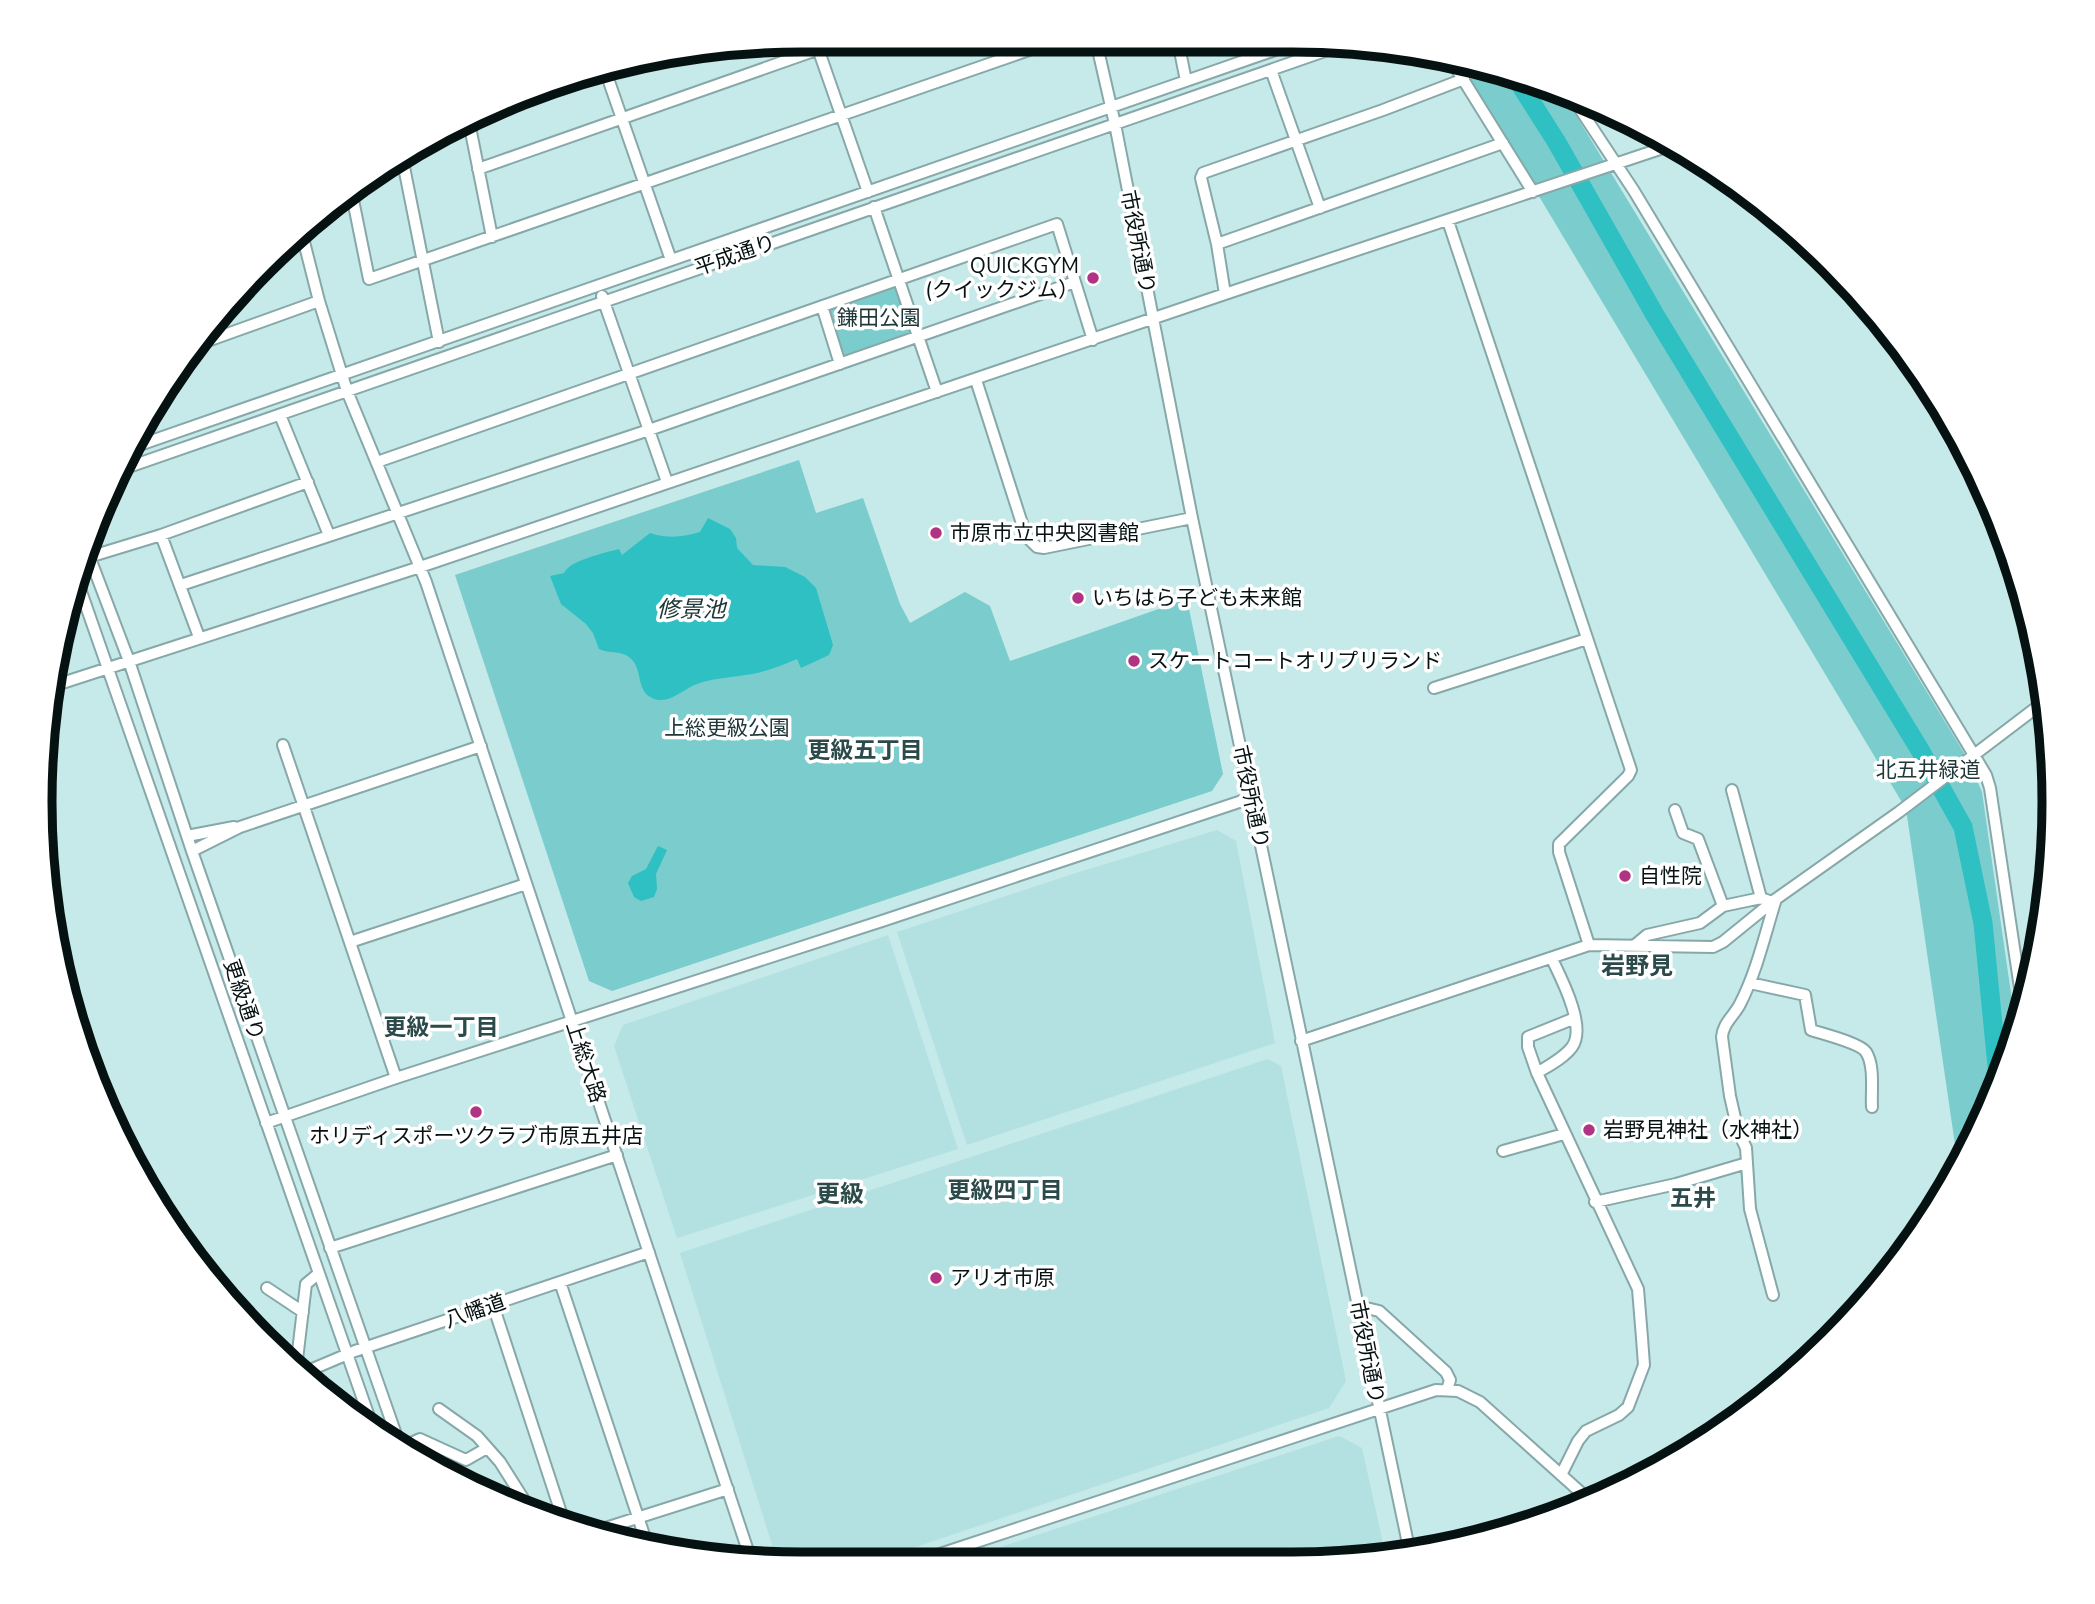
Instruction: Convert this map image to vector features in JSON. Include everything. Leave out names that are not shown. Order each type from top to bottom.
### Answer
[{"type":"street","points":[[478,169],[797,52]]},
{"type":"street","points":[[819,52],[868,192]]},
{"type":"street","points":[[353,202],[369,279],[1022,52]]},
{"type":"street","name":"市役所通り","points":[[1099,52],[1192,518],[1408,1542]]},
{"type":"street","points":[[1180,52],[1186,81]]},
{"type":"street","name":"平成通り","points":[[146,441],[439,342],[1269,52]]},
{"type":"street","name":"平成通り","points":[[133,465],[1319,53]]},
{"type":"street","points":[[1271,70],[1320,208]]},
{"type":"street","points":[[1459,72],[1532,192]]},
{"type":"street","points":[[608,78],[671,260]]},
{"type":"street","points":[[1225,294],[1217,244],[1201,178],[1203,173],[1464,79]]},
{"type":"street","points":[[1582,111],[1610,165],[1634,191],[1974,754],[1990,788],[2020,985]]},
{"type":"street","points":[[471,130],[492,237]]},
{"type":"street","points":[[1217,244],[1503,143]]},
{"type":"street","points":[[63,683],[420,567],[1660,149]]},
{"type":"street","points":[[404,168],[439,342]]},
{"type":"street","points":[[874,207],[937,392]]},
{"type":"street","points":[[1448,221],[1631,770],[1559,844],[1559,852],[1590,945]]},
{"type":"street","points":[[377,462],[1057,224],[1093,340]]},
{"type":"street","name":"上総大路","points":[[303,243],[341,374],[420,567],[748,1549]]},
{"type":"street","points":[[181,585],[919,338],[1075,282]]},
{"type":"street","points":[[599,286],[667,482]]},
{"type":"street","points":[[218,333],[319,301]]},
{"type":"street","points":[[822,306],[840,363]]},
{"type":"street","points":[[976,380],[1026,536],[1037,547],[1044,548],[1192,518]]},
{"type":"street","points":[[281,415],[329,535]]},
{"type":"street","points":[[95,553],[161,535],[308,482]]},
{"type":"street","points":[[161,535],[199,637]]},
{"type":"street","name":"更級通り","points":[[91,563],[129,660],[192,851],[395,1431]]},
{"type":"street","name":"更級通り","points":[[82,595],[367,1412]]},
{"type":"street","points":[[1434,688],[1587,639]]},
{"type":"street","points":[[1301,1041],[1590,945],[1713,947],[1723,942],[1770,900],[1913,801],[2036,707]]},
{"type":"street","points":[[282,745],[396,1078]]},
{"type":"street","points":[[192,851],[240,827],[303,804],[481,746]]},
{"type":"street","points":[[1732,790],[1770,900],[1750,983],[1738,1007],[1722,1028],[1722,1037],[1730,1096],[1738,1131],[1746,1148],[1750,1209],[1773,1295]]},
{"type":"street","points":[[265,1123],[1251,798]]},
{"type":"street","points":[[1675,810],[1683,832],[1698,839],[1723,906]]},
{"type":"street","points":[[187,836],[240,827]]},
{"type":"street","points":[[350,942],[526,884]]},
{"type":"street","points":[[1634,945],[1647,935],[1700,923],[1723,906],[1770,900]]},
{"type":"street","points":[[1537,1073],[1574,1045],[1577,1035],[1566,990],[1552,958]]},
{"type":"street","points":[[1750,983],[1805,995],[1811,1030],[1858,1046],[1866,1052],[1870,1066],[1872,1107]]},
{"type":"street","points":[[1561,1475],[1586,1431],[1619,1415],[1628,1407],[1644,1366],[1638,1289],[1564,1134],[1528,1046],[1528,1037],[1575,1018]]},
{"type":"street","points":[[1503,1151],[1564,1134]]},
{"type":"street","points":[[330,1248],[617,1155]]},
{"type":"street","points":[[1595,1202],[1673,1185],[1747,1163]]},
{"type":"street","name":"八幡道","points":[[312,1369],[346,1354],[649,1252]]},
{"type":"street","points":[[297,1356],[306,1284],[318,1274]]},
{"type":"street","points":[[560,1282],[644,1534]]},
{"type":"street","points":[[267,1288],[303,1312]]},
{"type":"street","points":[[493,1305],[561,1512]]},
{"type":"street","points":[[1358,1306],[1379,1311],[1446,1372],[1450,1380],[1447,1390]]},
{"type":"street","points":[[946,1552],[1436,1390],[1469,1395],[1480,1402],[1582,1493]]},
{"type":"street","points":[[439,1409],[477,1436],[500,1462],[522,1497]]},
{"type":"street","points":[[412,1442],[420,1439],[466,1461],[487,1448]]},
{"type":"street","points":[[616,1528],[638,1517],[728,1489]]},
{"type":"shaded area","points":[[1217,830],[1236,841],[1275,1043],[967,1145],[897,932]]},
{"type":"shaded area","points":[[888,935],[958,1149],[677,1238],[614,1046],[623,1025]]},
{"type":"shaded area","points":[[1268,1059],[1281,1066],[1346,1381],[1329,1408],[901,1552],[774,1551],[680,1253]]},
{"type":"shaded area","points":[[1339,1436],[1362,1448],[1384,1546],[1293,1552],[985,1552]]},
{"type":"green space","name":"北五井緑道","points":[[1465,73],[1534,92],[1570,106],[1967,758],[1982,792],[2013,1009],[1985,1089],[1956,1150],[1906,809]]},
{"type":"green space","name":"鎌田公園","points":[[893,284],[897,286],[912,330],[909,337],[848,357],[844,355],[830,312],[831,306]]},
{"type":"green space","name":"上総更級公園","points":[[799,460],[816,513],[863,498],[900,604],[910,623],[965,592],[990,606],[1010,661],[1187,599],[1223,774],[1212,791],[612,991],[589,981],[455,575]]},
{"type":"water","name":"修景池","points":[[708,518],[730,529],[736,538],[737,548],[753,565],[785,567],[805,577],[816,588],[833,645],[829,655],[801,668],[797,659],[758,673],[703,682],[670,698],[658,700],[643,690],[637,667],[629,657],[599,649],[586,624],[561,604],[550,576],[564,573],[573,564],[597,555],[619,549],[622,555],[650,533],[675,537],[700,532]]},
{"type":"water","points":[[658,846],[667,850],[656,874],[657,889],[654,897],[641,901],[634,897],[628,883],[632,876],[646,869]]},
{"type":"waterway","points":[[1523,89],[1556,141],[1655,315],[1920,750],[1963,827],[1983,923],[1996,1060]]},
{"type":"place","name":"QUICKGYM (クイックジム）","points":[[1093,278]]},
{"type":"place","name":"市原市立中央図書館","points":[[936,533]]},
{"type":"place","name":"いちはら子ども未来館","points":[[1078,598]]},
{"type":"place","name":"スケートコートオリプリランド","points":[[1134,661]]},
{"type":"place","name":"自性院","points":[[1625,876]]},
{"type":"place","name":"ホリディスポーツクラブ市原五井店","points":[[476,1112]]},
{"type":"place","name":"岩野見神社（水神社）","points":[[1589,1130]]},
{"type":"place","name":"アリオ市原","points":[[936,1278]]},
{"type":"district","name":"更級五丁目","points":[[865,750]]},
{"type":"district","name":"岩野見","points":[[1637,966]]},
{"type":"district","name":"更級一丁目","points":[[441,1027]]},
{"type":"district","name":"更級四丁目","points":[[1005,1190]]},
{"type":"district","name":"更級","points":[[840,1194]]},
{"type":"district","name":"五井","points":[[1693,1198]]}]
